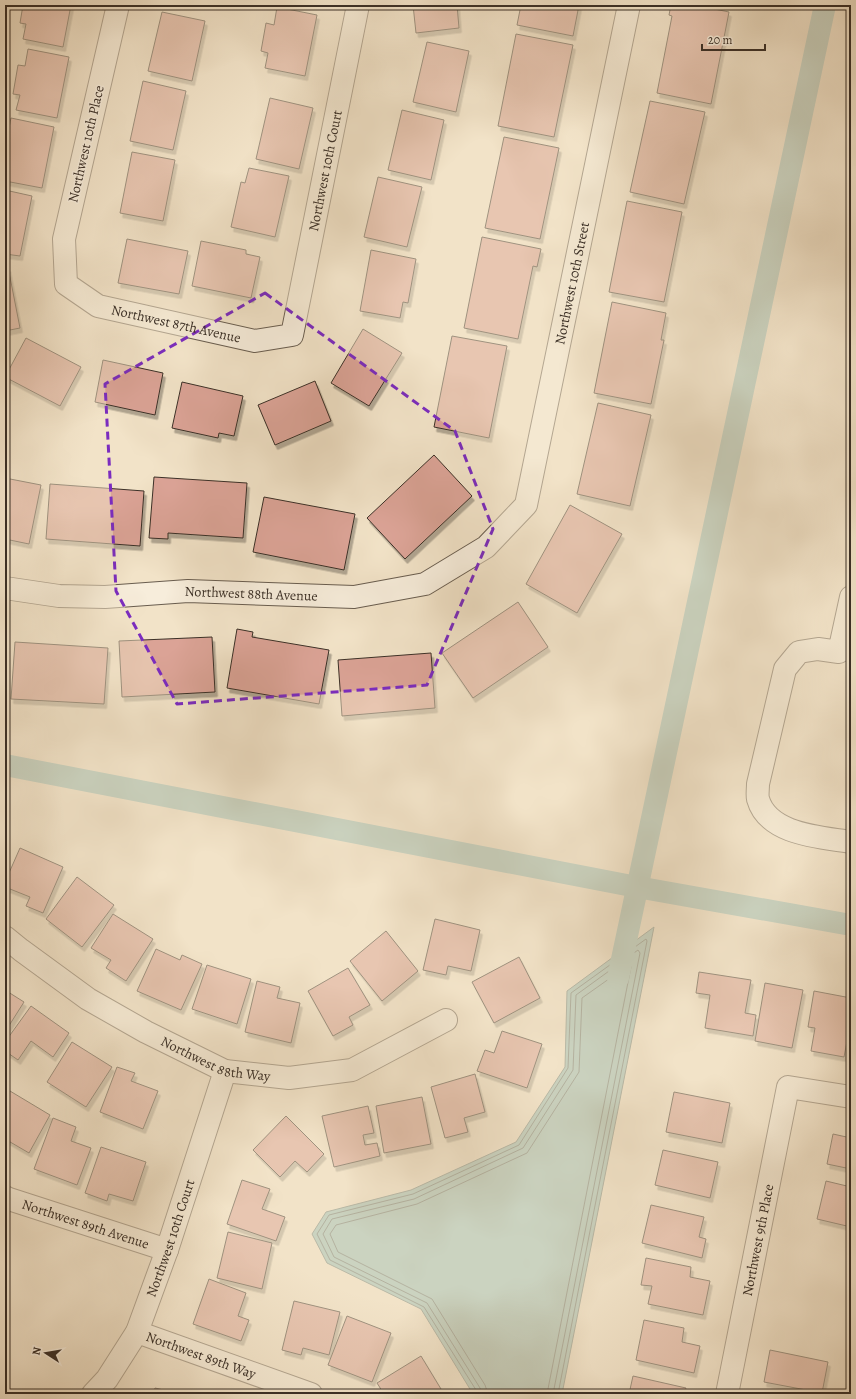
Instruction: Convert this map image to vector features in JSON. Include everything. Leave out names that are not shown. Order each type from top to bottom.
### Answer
[{"type":"street","name":"Northwest 10th Place","points":[[66,284],[64,239],[118,5]]},
{"type":"street","name":"Northwest 10th Court","points":[[292,335],[358,5]]},
{"type":"street","name":"Northwest 10th Street","points":[[486,547],[526,506],[629,5]]},
{"type":"street","name":"Northwest 87th Avenue","points":[[66,284],[98,306],[255,341],[292,335]]},
{"type":"street","name":"Northwest 88th Avenue","points":[[5,588],[67,596],[105,597],[188,591],[354,597],[425,584],[486,547]]},
{"type":"street","points":[[851,597],[839,652],[818,649],[799,652],[785,670],[758,784],[758,799],[766,815],[779,825],[803,834],[851,842]]},
{"type":"street","name":"Northwest 88th Way","points":[[5,937],[88,999],[146,1032],[226,1071],[289,1078],[352,1070],[446,1020]]},
{"type":"street","name":"Northwest 10th Court","points":[[93,1394],[107,1379],[137,1332],[167,1250],[226,1071]]},
{"type":"street","name":"Northwest 9th Place","points":[[727,1394],[788,1086],[851,1097]]},
{"type":"street","name":"Northwest 89th Avenue","points":[[5,1197],[9,1200],[167,1250]]},
{"type":"street","name":"Northwest 89th Way","points":[[137,1332],[311,1394]]},
{"type":"highlighted area","points":[[265,293],[455,431],[493,529],[427,685],[177,704],[116,591],[105,384]]},
{"type":"water","points":[[654,927],[562,1394],[473,1394],[421,1309],[327,1263],[312,1234],[326,1212],[411,1190],[516,1142],[565,1067],[567,991]]},
{"type":"building","points":[[23,5],[71,5],[63,47],[23,39],[26,24],[20,23]]},
{"type":"building","points":[[413,5],[457,5],[459,28],[416,33]]},
{"type":"building","points":[[521,5],[579,5],[573,36],[517,25]]},
{"type":"building","points":[[671,5],[695,5],[729,12],[711,104],[657,93],[672,16],[669,15]]},
{"type":"building","points":[[277,7],[317,15],[305,76],[265,68],[268,53],[261,51],[266,23],[274,25]]},
{"type":"building","points":[[162,12],[205,21],[192,81],[148,71]]},
{"type":"building","points":[[516,34],[573,45],[554,137],[498,126]]},
{"type":"building","points":[[427,42],[469,51],[456,112],[413,102]]},
{"type":"building","points":[[28,49],[69,57],[57,118],[16,110],[20,95],[13,94],[18,65],[25,66]]},
{"type":"building","points":[[143,81],[186,91],[173,150],[130,141]]},
{"type":"building","points":[[270,98],[313,108],[299,169],[256,159]]},
{"type":"building","points":[[650,101],[705,112],[684,204],[630,192]]},
{"type":"building","points":[[402,110],[444,120],[431,180],[388,170]]},
{"type":"building","points":[[11,118],[54,127],[42,188],[5,181],[5,148]]},
{"type":"building","points":[[504,137],[559,148],[540,239],[485,228]]},
{"type":"building","points":[[132,152],[175,160],[163,221],[120,213]]},
{"type":"building","points":[[249,168],[289,176],[275,237],[231,227],[241,182],[245,183]]},
{"type":"building","points":[[378,177],[422,187],[407,247],[364,237]]},
{"type":"building","points":[[5,190],[32,196],[20,256],[5,254]]},
{"type":"building","points":[[627,201],[682,212],[664,302],[609,292]]},
{"type":"building","points":[[482,237],[541,249],[537,267],[533,266],[518,339],[464,328]]},
{"type":"building","points":[[127,239],[188,251],[179,294],[118,283]]},
{"type":"building","points":[[201,241],[246,250],[246,254],[260,257],[251,298],[192,286]]},
{"type":"building","points":[[371,250],[416,259],[408,303],[403,302],[400,318],[360,311]]},
{"type":"building","points":[[8,267],[20,328],[5,331],[5,268]]},
{"type":"building","points":[[612,302],[666,313],[661,340],[664,340],[651,404],[594,393]]},
{"type":"building","points":[[363,329],[402,353],[369,406],[331,383]]},
{"type":"building","points":[[452,336],[507,346],[489,438],[434,427]]},
{"type":"building","points":[[26,338],[81,367],[60,406],[5,377]]},
{"type":"building","points":[[103,360],[163,373],[155,415],[95,402]]},
{"type":"building","points":[[315,381],[331,421],[275,445],[258,405]]},
{"type":"building","points":[[182,382],[243,396],[234,436],[219,433],[218,438],[172,428]]},
{"type":"building","points":[[598,403],[651,415],[630,506],[577,494]]},
{"type":"building","points":[[434,455],[472,496],[405,559],[367,518]]},
{"type":"building","points":[[154,477],[247,483],[243,538],[168,533],[168,539],[149,538]]},
{"type":"building","points":[[5,478],[41,485],[29,544],[5,539]]},
{"type":"building","points":[[50,484],[144,491],[140,546],[46,539]]},
{"type":"building","points":[[264,497],[355,514],[344,570],[253,552]]},
{"type":"building","points":[[570,505],[622,534],[577,613],[526,584]]},
{"type":"building","points":[[518,602],[548,647],[473,698],[442,653]]},
{"type":"building","points":[[237,629],[253,632],[252,637],[329,650],[319,704],[227,688]]},
{"type":"building","points":[[212,637],[215,692],[122,697],[119,641]]},
{"type":"building","points":[[15,642],[108,648],[104,704],[11,699]]},
{"type":"building","points":[[431,653],[435,708],[342,716],[338,660]]},
{"type":"building","points":[[20,848],[63,867],[43,913],[26,906],[30,897],[5,887],[5,882]]},
{"type":"building","points":[[77,877],[114,905],[82,947],[46,919]]},
{"type":"building","points":[[113,914],[153,939],[126,981],[106,968],[111,960],[91,948]]},
{"type":"building","points":[[435,919],[480,930],[471,971],[448,966],[446,975],[423,970]]},
{"type":"building","points":[[386,931],[418,971],[382,1001],[350,961]]},
{"type":"building","points":[[156,949],[180,960],[182,955],[202,964],[181,1010],[137,991]]},
{"type":"building","points":[[519,957],[540,998],[494,1023],[472,982]]},
{"type":"building","points":[[207,965],[251,979],[237,1024],[192,1009]]},
{"type":"building","points":[[348,968],[370,1005],[349,1017],[353,1025],[333,1036],[308,991]]},
{"type":"building","points":[[699,972],[751,980],[745,1013],[756,1015],[753,1036],[705,1028],[710,995],[696,993]]},
{"type":"building","points":[[257,981],[280,987],[277,998],[300,1003],[291,1043],[245,1032]]},
{"type":"building","points":[[765,983],[803,990],[792,1048],[755,1041]]},
{"type":"building","points":[[5,990],[24,1002],[5,1032]]},
{"type":"building","points":[[814,991],[851,998],[851,1020],[844,1057],[811,1051],[815,1028],[808,1027]]},
{"type":"building","points":[[31,1006],[69,1033],[53,1057],[31,1041],[18,1060],[5,1051],[5,1042]]},
{"type":"building","points":[[502,1031],[542,1044],[527,1088],[477,1071],[485,1050],[494,1053]]},
{"type":"building","points":[[72,1042],[112,1067],[86,1107],[47,1082]]},
{"type":"building","points":[[117,1067],[135,1073],[131,1081],[158,1091],[143,1129],[100,1112]]},
{"type":"building","points":[[475,1074],[485,1112],[464,1118],[468,1132],[445,1138],[431,1087]]},
{"type":"building","points":[[10,1091],[50,1115],[29,1153],[5,1139],[5,1099]]},
{"type":"building","points":[[674,1092],[730,1103],[722,1143],[666,1132]]},
{"type":"building","points":[[422,1097],[431,1144],[384,1153],[376,1106]]},
{"type":"building","points":[[368,1106],[374,1133],[363,1135],[365,1145],[377,1143],[380,1156],[334,1167],[322,1116]]},
{"type":"building","points":[[286,1116],[324,1154],[307,1172],[295,1161],[280,1177],[253,1150]]},
{"type":"building","points":[[53,1118],[76,1127],[71,1141],[91,1148],[77,1185],[34,1169]]},
{"type":"building","points":[[833,1134],[851,1138],[851,1169],[827,1164]]},
{"type":"building","points":[[101,1147],[146,1162],[133,1201],[109,1194],[107,1201],[85,1193]]},
{"type":"building","points":[[663,1150],[718,1162],[710,1198],[655,1185]]},
{"type":"building","points":[[242,1180],[270,1189],[262,1209],[285,1217],[276,1241],[227,1224]]},
{"type":"building","points":[[826,1181],[851,1187],[851,1227],[817,1219]]},
{"type":"building","points":[[651,1205],[704,1217],[699,1237],[706,1239],[702,1258],[642,1243]]},
{"type":"building","points":[[228,1232],[272,1243],[262,1289],[217,1278]]},
{"type":"building","points":[[646,1258],[691,1267],[690,1277],[710,1281],[703,1315],[648,1304],[652,1286],[641,1285]]},
{"type":"building","points":[[209,1279],[246,1293],[238,1316],[249,1320],[241,1341],[193,1324]]},
{"type":"building","points":[[294,1301],[340,1312],[329,1355],[303,1348],[301,1355],[282,1350]]},
{"type":"building","points":[[347,1316],[391,1333],[372,1382],[328,1365]]},
{"type":"building","points":[[644,1320],[684,1328],[682,1342],[700,1346],[694,1373],[636,1360]]},
{"type":"building","points":[[770,1350],[828,1362],[822,1393],[764,1382]]},
{"type":"building","points":[[421,1356],[444,1394],[384,1394],[377,1383]]},
{"type":"building","points":[[633,1376],[686,1388],[684,1394],[629,1394]]},
{"type":"building","points":[[155,1388],[172,1392],[172,1394],[153,1394]]},
{"type":"waterway","points":[[618,978],[825,5]]},
{"type":"waterway","points":[[5,765],[637,887],[851,925]]}]
